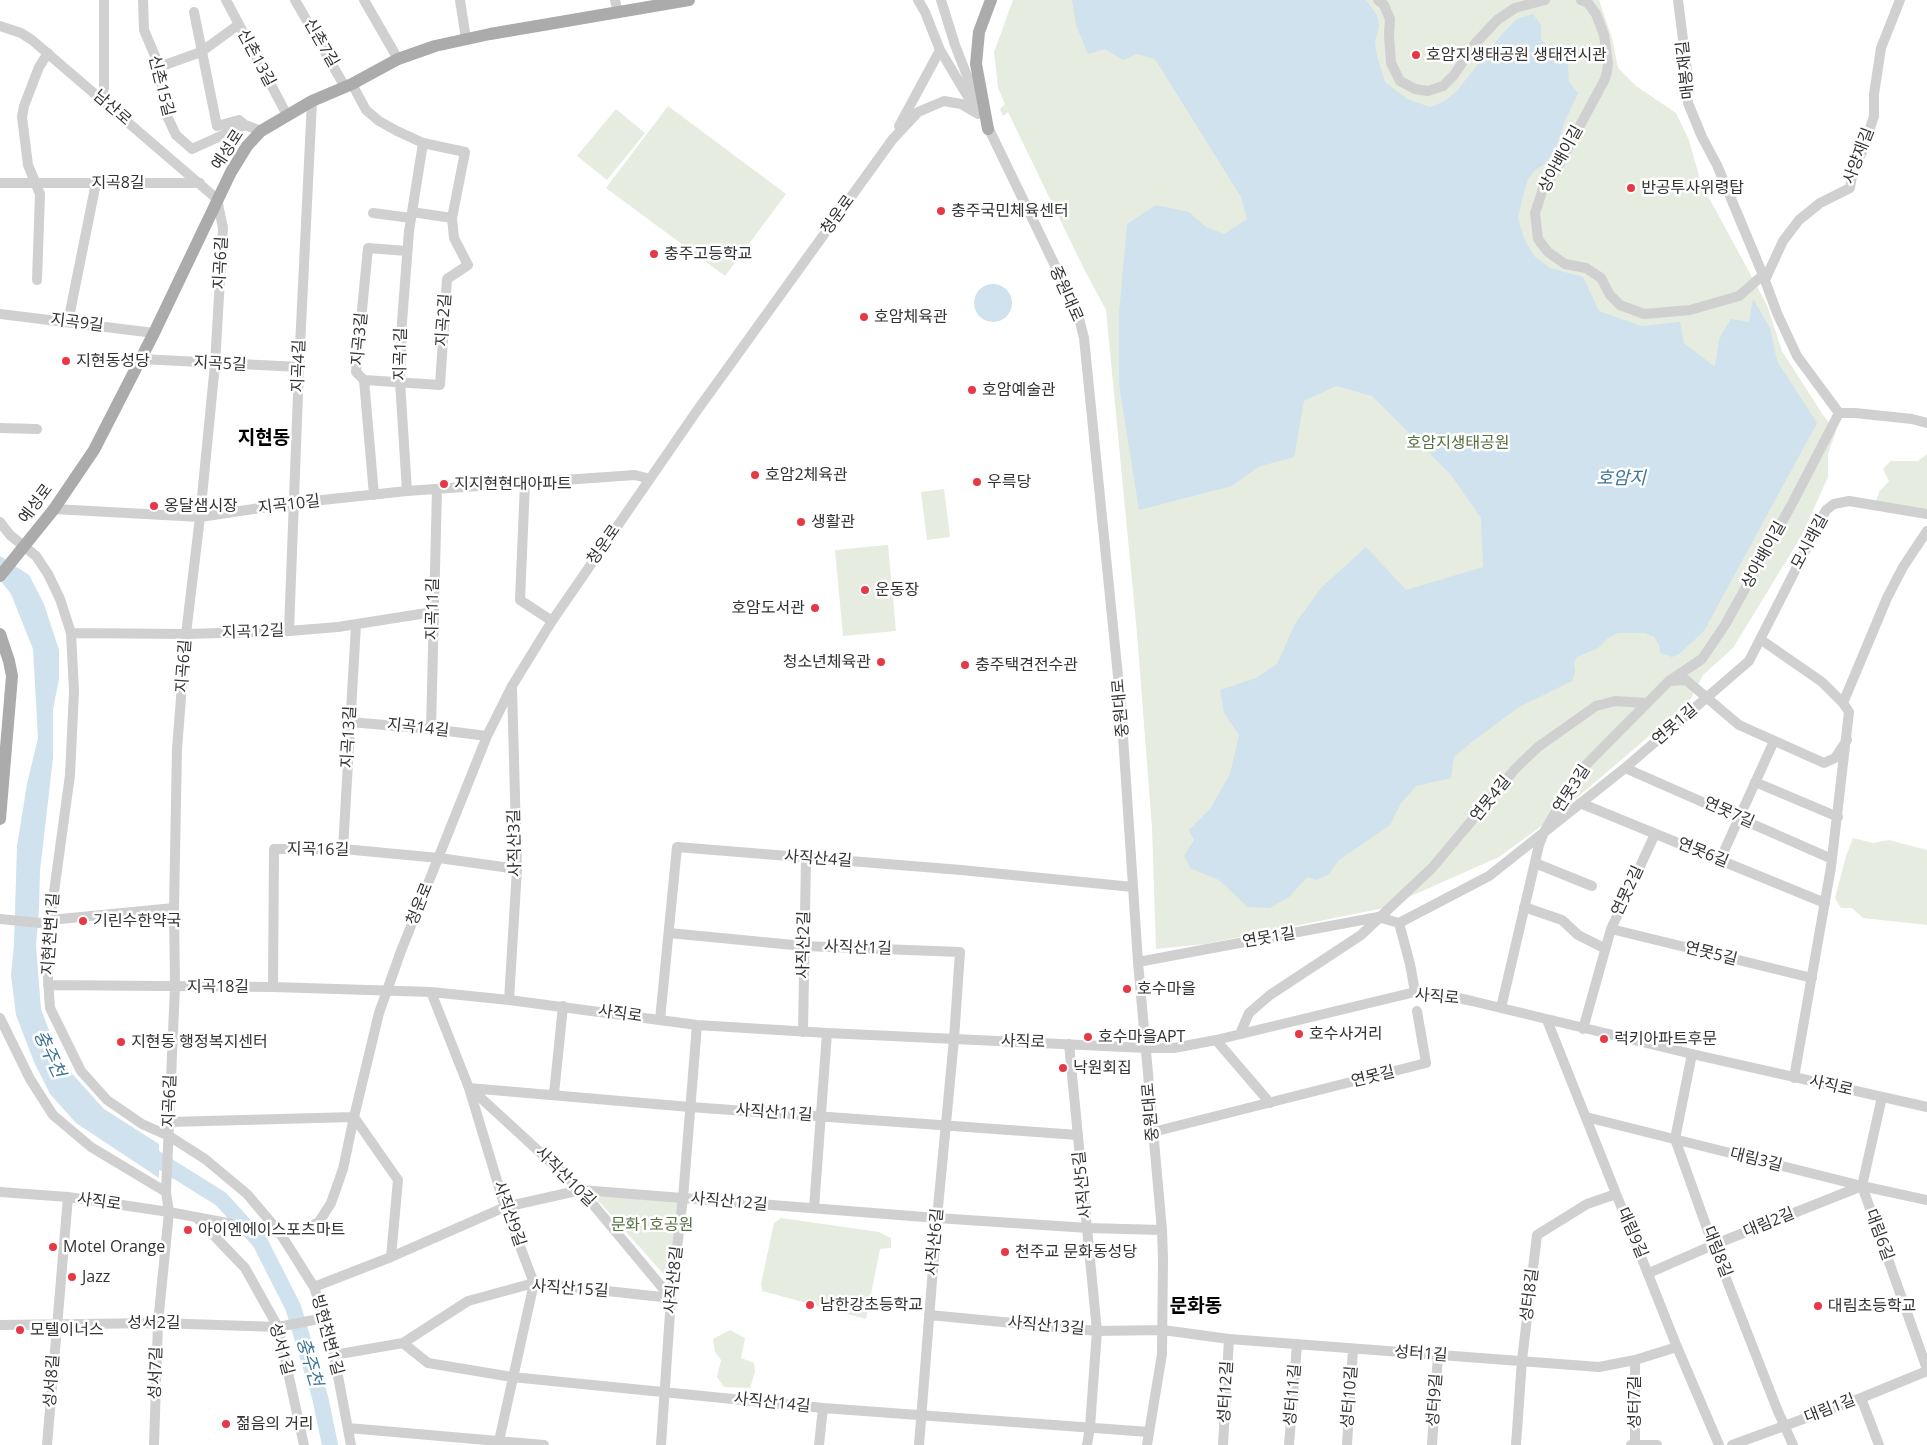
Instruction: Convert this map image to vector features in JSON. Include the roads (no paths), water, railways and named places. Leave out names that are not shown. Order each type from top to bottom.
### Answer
[{"type":"main road","name":"예성로","points":[[0,576],[54,509],[94,450],[154,333],[217,199],[246,146],[260,131],[312,101],[349,85],[398,59],[435,46],[689,0]]},
{"type":"main road","points":[[988,129],[976,64],[979,32],[991,0]]},
{"type":"main road","points":[[0,634],[12,676],[1,780],[0,818]]},
{"type":"street","points":[[100,98],[104,88],[104,0]]},
{"type":"street","name":"신촌15길","points":[[143,0],[144,30],[158,67],[167,116],[176,135],[192,149],[245,125]]},
{"type":"street","name":"신촌13길","points":[[226,0],[287,115]]},
{"type":"street","name":"신촌7길","points":[[295,0],[349,85]]},
{"type":"street","points":[[364,0],[398,59]]},
{"type":"street","points":[[460,0],[466,39]]},
{"type":"street","points":[[615,0],[618,13]]},
{"type":"street","points":[[918,0],[940,50],[988,129]]},
{"type":"street","name":"중원대로","points":[[941,0],[955,45],[988,129],[1077,311],[1084,338],[1120,697],[1138,962],[1162,1230],[1162,1354],[1147,1445]]},
{"type":"street","points":[[1378,0],[1384,5],[1390,19],[1391,63],[1400,81],[1415,89],[1428,91],[1443,86],[1454,75],[1474,45],[1497,20],[1515,8],[1545,0]]},
{"type":"street","name":"상아배이길","points":[[1581,0],[1588,3],[1596,14],[1604,35],[1608,63],[1607,72],[1555,172],[1544,186],[1535,213],[1538,239],[1548,252],[1565,264],[1586,268],[1601,278],[1610,295],[1620,305],[1644,314],[1690,310],[1739,296],[1764,277]]},
{"type":"street","name":"매봉재길","points":[[1678,0],[1687,71],[1688,103],[1702,137],[1717,164],[1764,277]]},
{"type":"street","name":"사양재길","points":[[1764,277],[1783,240],[1798,220],[1820,203],[1850,188],[1853,170],[1863,150],[1874,116],[1874,94],[1881,48],[1900,0]]},
{"type":"street","points":[[194,12],[217,126],[239,120],[245,125],[260,131]]},
{"type":"street","points":[[158,67],[201,52],[238,25]]},
{"type":"street","name":"남산로","points":[[0,26],[20,33],[48,53],[217,199]]},
{"type":"street","points":[[892,140],[940,50]]},
{"type":"street","points":[[37,280],[40,194],[28,165],[22,117],[24,106],[39,67],[48,53]]},
{"type":"street","points":[[349,85],[366,110],[379,121],[423,143]]},
{"type":"street","name":"지곡4길","points":[[290,631],[299,367],[312,101]]},
{"type":"street","points":[[892,140],[918,112],[944,101],[961,104],[978,114]]},
{"type":"street","name":"청운로","points":[[388,990],[401,951],[487,736],[512,686],[552,621],[699,408],[892,140]]},
{"type":"street","name":"지곡1길","points":[[407,491],[400,382],[402,322],[411,215],[423,143]]},
{"type":"street","name":"지곡2길","points":[[400,382],[440,385],[447,279],[468,265],[454,238],[452,218],[465,152],[423,143]]},
{"type":"street","name":"지곡8길","points":[[0,183],[200,183]]},
{"type":"street","points":[[68,322],[96,183]]},
{"type":"street","name":"지곡6길","points":[[166,1192],[175,987],[174,908],[177,749],[186,634],[216,364],[223,228],[217,199]]},
{"type":"street","points":[[374,213],[452,218]]},
{"type":"street","name":"지곡3길","points":[[374,495],[364,380],[356,372],[368,248],[407,251]]},
{"type":"street","points":[[1764,277],[1777,313],[1797,356],[1839,413],[1854,412],[1927,423]]},
{"type":"street","name":"지곡9길","points":[[0,314],[154,333]]},
{"type":"street","name":"지곡5길","points":[[141,359],[299,367]]},
{"type":"street","points":[[364,380],[400,382]]},
{"type":"street","name":"상아배이길","points":[[1669,681],[1702,659],[1725,625],[1793,502],[1839,413]]},
{"type":"street","points":[[0,428],[37,429]]},
{"type":"street","name":"지곡10길","points":[[54,509],[200,517],[294,503],[407,491],[635,475],[650,479]]},
{"type":"street","points":[[524,483],[520,600],[552,621]]},
{"type":"street","name":"지곡11길","points":[[432,729],[437,490]]},
{"type":"street","name":"모시래길","points":[[1760,640],[1826,510],[1834,504],[1849,501],[1927,514]]},
{"type":"street","name":"지현천변1길","points":[[0,522],[21,550],[36,556],[55,586],[71,633],[74,691],[70,775],[45,922],[50,1008],[81,1071],[107,1100],[142,1124],[169,1136],[205,1159],[247,1194],[280,1233]]},
{"type":"street","points":[[1843,703],[1887,598],[1903,567],[1926,533]]},
{"type":"street","name":"지곡12길","points":[[71,633],[186,634],[290,631],[356,625],[433,612]]},
{"type":"street","name":"지곡13길","points":[[342,849],[356,625]]},
{"type":"street","points":[[1760,640],[1822,682],[1843,703],[1849,712],[1832,859],[1794,1078]]},
{"type":"street","name":"연못1길","points":[[1138,962],[1378,917],[1399,923],[1489,876],[1625,768],[1749,661],[1760,640]]},
{"type":"street","points":[[1645,704],[1669,681],[1686,680],[1739,725],[1824,763],[1835,758],[1847,740]]},
{"type":"street","name":"사직산3길","points":[[509,1000],[517,869],[512,686]]},
{"type":"street","name":"연못4길","points":[[1240,1034],[1249,1013],[1270,995],[1361,935],[1432,868],[1515,770],[1538,747],[1596,706],[1615,701],[1645,704]]},
{"type":"street","name":"연못3길","points":[[1501,1008],[1524,907],[1544,832],[1580,771],[1645,704]]},
{"type":"street","name":"지곡14길","points":[[350,722],[487,736]]},
{"type":"street","points":[[1720,860],[1774,741]]},
{"type":"street","name":"연못7길","points":[[1625,768],[1832,859]]},
{"type":"street","points":[[1756,782],[1838,817]]},
{"type":"street","name":"연못6길","points":[[1580,803],[1825,904]]},
{"type":"street","name":"연못2길","points":[[1583,1028],[1610,929],[1655,834]]},
{"type":"street","name":"사직산4길","points":[[660,1020],[676,847],[961,870],[1133,887]]},
{"type":"street","name":"지곡16길","points":[[273,987],[274,849],[342,849],[439,858],[517,869]]},
{"type":"street","name":"사직산2길","points":[[803,1032],[806,858]]},
{"type":"street","points":[[1535,863],[1592,886]]},
{"type":"street","points":[[1524,907],[1562,920],[1578,935],[1604,948]]},
{"type":"street","points":[[4,920],[45,922],[174,908]]},
{"type":"street","points":[[1399,923],[1415,992]]},
{"type":"street","name":"연못5길","points":[[1610,929],[1812,978]]},
{"type":"street","name":"사직산1길","points":[[669,933],[804,946],[960,952],[954,1039]]},
{"type":"street","name":"지곡18길","points":[[48,984],[388,990]]},
{"type":"street","points":[[280,1233],[300,1231],[319,1222],[331,1203],[343,1169],[379,1013],[388,990]]},
{"type":"street","name":"사직로","points":[[388,990],[430,992],[563,1006],[697,1025],[803,1032],[1146,1048],[1174,1048],[1216,1040],[1415,992],[1449,996],[1794,1078],[1927,1107]]},
{"type":"street","name":"사직산9길","points":[[430,992],[469,1088],[505,1207],[534,1283]]},
{"type":"street","points":[[554,1094],[563,1006]]},
{"type":"street","name":"연못길","points":[[1153,1132],[1426,1063],[1417,1011]]},
{"type":"street","points":[[0,1018],[30,1079],[53,1115],[91,1147],[166,1192]]},
{"type":"street","name":"대림9길","points":[[1547,1020],[1677,1347],[1719,1445]]},
{"type":"street","name":"사직산8길","points":[[661,1445],[671,1298],[684,1198],[697,1025]]},
{"type":"street","points":[[814,1208],[827,1033]]},
{"type":"street","name":"사직산6길","points":[[919,1445],[937,1218],[954,1039]]},
{"type":"street","points":[[1216,1040],[1270,1103]]},
{"type":"street","name":"사직산5길","points":[[1069,1044],[1097,1331],[1087,1445]]},
{"type":"street","points":[[1675,1139],[1692,1054]]},
{"type":"street","name":"사직산11길","points":[[469,1088],[690,1107],[1078,1136]]},
{"type":"street","name":"사직산10길","points":[[469,1088],[581,1190],[671,1298]]},
{"type":"street","points":[[1862,1186],[1882,1097]]},
{"type":"street","points":[[169,1122],[354,1117]]},
{"type":"street","points":[[354,1117],[398,1180],[391,1257]]},
{"type":"street","name":"대림3길","points":[[1586,1117],[1862,1186],[1927,1200]]},
{"type":"street","name":"대림8길","points":[[1675,1139],[1777,1409],[1793,1445]]},
{"type":"street","name":"대림2길","points":[[1649,1273],[1862,1186]]},
{"type":"street","name":"대림6길","points":[[1862,1186],[1927,1370]]},
{"type":"street","name":"사직산12길","points":[[314,1287],[391,1257],[505,1207],[581,1190],[937,1218],[1088,1228],[1162,1230]]},
{"type":"street","name":"사직로","points":[[0,1192],[68,1197],[168,1212],[280,1233]]},
{"type":"street","name":"성서7길","points":[[154,1445],[158,1323],[168,1212],[166,1192]]},
{"type":"street","name":"성터8길","points":[[1516,1445],[1522,1360],[1537,1235],[1587,1204],[1616,1194]]},
{"type":"street","name":"성서8길","points":[[47,1445],[68,1197]]},
{"type":"street","name":"성서1길","points":[[197,1218],[245,1268],[278,1327],[304,1445]]},
{"type":"street","name":"빙현천변1길","points":[[280,1233],[314,1287],[334,1355],[352,1445]]},
{"type":"street","points":[[499,1441],[534,1283]]},
{"type":"street","name":"사직산15길","points":[[334,1355],[403,1343],[468,1301],[534,1283],[671,1298]]},
{"type":"street","name":"사직산13길","points":[[929,1316],[1097,1331],[1163,1330]]},
{"type":"street","name":"성서2길","points":[[0,1325],[158,1323],[278,1327],[324,1318]]},
{"type":"street","name":"성터1길","points":[[1163,1330],[1229,1339],[1297,1345],[1599,1367],[1635,1360],[1677,1347]]},
{"type":"street","name":"성터12길","points":[[1223,1445],[1229,1339]]},
{"type":"street","name":"사직산14길","points":[[403,1343],[428,1363],[512,1377],[823,1408],[1149,1432]]},
{"type":"street","name":"성터11길","points":[[1289,1445],[1297,1345]]},
{"type":"street","name":"성터10길","points":[[1347,1445],[1353,1349]]},
{"type":"street","name":"성터9길","points":[[1432,1445],[1438,1355]]},
{"type":"street","name":"성터7길","points":[[1635,1360],[1635,1445]]},
{"type":"street","name":"대림1길","points":[[1732,1445],[1861,1398],[1927,1370]]},
{"type":"street","points":[[1861,1398],[1879,1445]]},
{"type":"street","points":[[818,1445],[823,1408]]},
{"type":"street","points":[[348,1428],[537,1445]]},
{"type":"street","points":[[1630,1445],[1657,1445]]},
{"type":"water","name":"호암지","points":[[1072,0],[1366,0],[1377,15],[1379,27],[1375,42],[1385,82],[1407,99],[1430,107],[1443,102],[1456,92],[1503,33],[1517,19],[1533,14],[1541,25],[1541,40],[1549,46],[1558,47],[1568,65],[1569,82],[1578,93],[1565,121],[1557,145],[1546,163],[1535,170],[1528,179],[1523,196],[1518,218],[1524,238],[1534,256],[1550,268],[1583,277],[1599,311],[1641,326],[1680,322],[1684,343],[1715,367],[1719,339],[1731,319],[1749,322],[1753,299],[1770,328],[1777,361],[1817,423],[1704,631],[1679,654],[1672,657],[1660,653],[1659,645],[1654,637],[1645,633],[1618,633],[1607,639],[1598,648],[1577,657],[1574,663],[1575,672],[1572,681],[1519,707],[1473,741],[1454,757],[1451,778],[1416,786],[1401,803],[1390,825],[1339,860],[1328,875],[1316,880],[1307,877],[1289,897],[1270,908],[1248,907],[1219,880],[1190,868],[1184,856],[1194,840],[1189,830],[1210,809],[1230,774],[1239,735],[1224,713],[1220,690],[1256,678],[1277,664],[1295,624],[1321,588],[1366,547],[1406,590],[1483,567],[1481,518],[1451,475],[1372,396],[1336,386],[1304,401],[1294,457],[1258,467],[1232,486],[1139,510],[1119,385],[1119,314],[1127,224],[1156,205],[1189,212],[1206,227],[1224,234],[1247,219],[1241,197],[1155,59],[1137,54],[1123,60],[1105,49],[1088,54],[1076,25]]},
{"type":"water","points":[[993,284],[1007,289],[1012,303],[1007,317],[993,322],[979,317],[974,303],[979,289]]},
{"type":"water","points":[[0,556],[29,575],[44,604],[59,650],[59,679],[53,709],[53,758],[40,871],[36,946],[41,1009],[53,1041],[66,1067],[104,1109],[159,1144],[159,1178],[76,1123],[50,1094],[34,1062],[16,1015],[11,976],[14,944],[17,846],[27,784],[38,738],[33,649],[11,594],[0,580]]},
{"type":"waterway","name":"충주천","points":[[141,1149],[221,1199],[260,1242],[293,1307],[320,1397],[330,1445]]},
{"type":"place","name":"호암지생태공원 생태전시관","points":[[1416,55]]},
{"type":"place","name":"반공투사위령탑","points":[[1631,188]]},
{"type":"place","name":"충주국민체육센터","points":[[941,211]]},
{"type":"place","name":"충주고등학교","points":[[654,254]]},
{"type":"place","name":"호암체육관","points":[[864,317]]},
{"type":"place","name":"지현동성당","points":[[66,361]]},
{"type":"place","name":"호암예술관","points":[[972,390]]},
{"type":"place","name":"호암2체육관","points":[[755,475]]},
{"type":"place","name":"우륵당","points":[[977,482]]},
{"type":"place","name":"지지현현대아파트","points":[[444,484]]},
{"type":"place","name":"옹달샘시장","points":[[154,506]]},
{"type":"place","name":"생활관","points":[[801,522]]},
{"type":"place","name":"운동장","points":[[865,590]]},
{"type":"place","name":"호암도서관","points":[[815,608]]},
{"type":"place","name":"청소년체육관","points":[[881,662]]},
{"type":"place","name":"충주택견전수관","points":[[965,665]]},
{"type":"place","name":"기린수한약국","points":[[83,921]]},
{"type":"place","name":"호수마을","points":[[1127,989]]},
{"type":"place","name":"호수사거리","points":[[1299,1034]]},
{"type":"place","name":"호수마을APT","points":[[1088,1037]]},
{"type":"place","name":"럭키아파트후문","points":[[1604,1039]]},
{"type":"place","name":"지현동 행정복지센터","points":[[121,1042]]},
{"type":"place","name":"낙원회집","points":[[1063,1068]]},
{"type":"place","name":"아이엔에이스포츠마트","points":[[188,1230]]},
{"type":"place","name":"Motel Orange","points":[[53,1247]]},
{"type":"place","name":"천주교 문화동성당","points":[[1005,1252]]},
{"type":"place","name":"Jazz","points":[[72,1277]]},
{"type":"place","name":"남한강초등학교","points":[[810,1305]]},
{"type":"place","name":"대림초등학교","points":[[1818,1306]]},
{"type":"place","name":"모텔이너스","points":[[20,1330]]},
{"type":"place","name":"젊음의 거리","points":[[226,1424]]},
{"type":"district","name":"지현동","points":[[264,439]]},
{"type":"district","name":"문화동","points":[[1196,1307]]},
{"type":"park label","name":"호암지생태공원","points":[[1458,443]]},
{"type":"park label","name":"문화1호공원","points":[[652,1225]]}]
